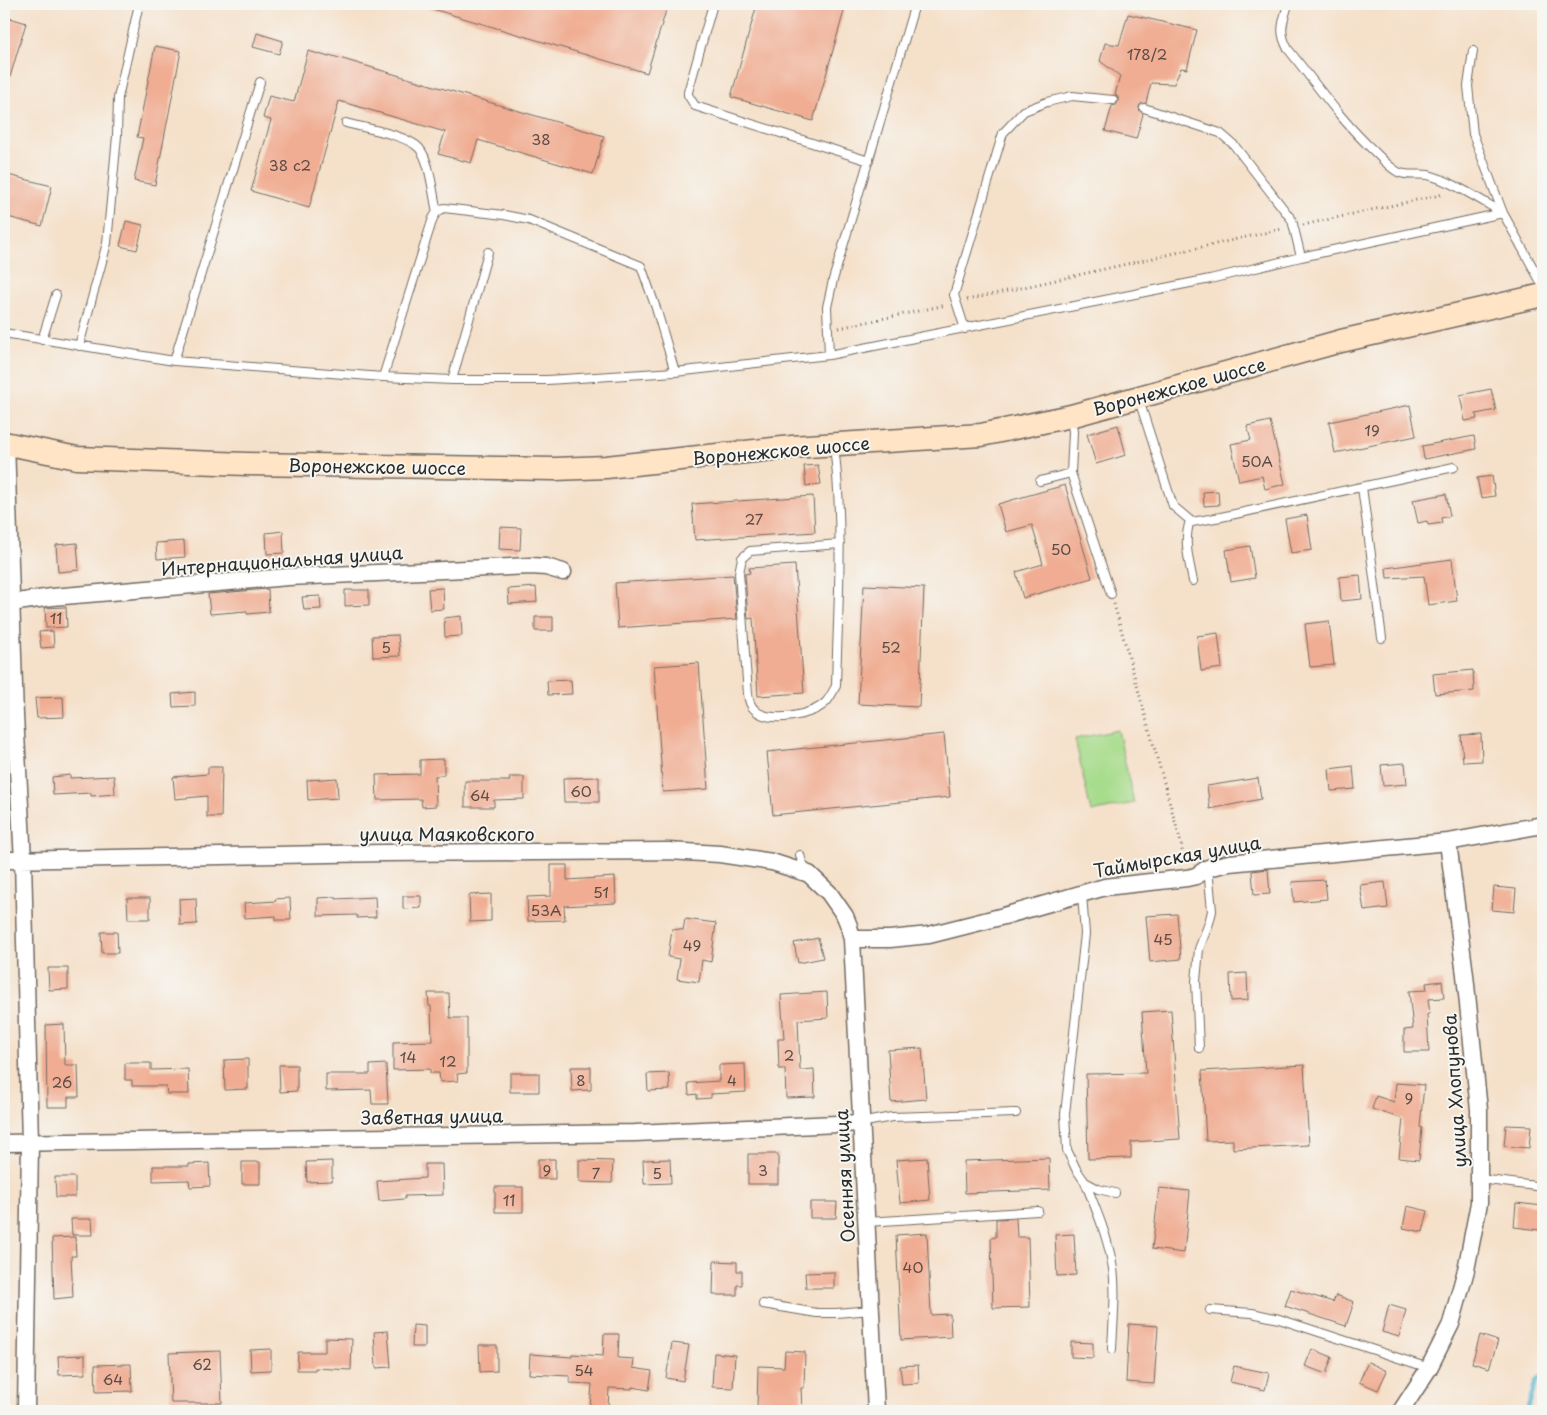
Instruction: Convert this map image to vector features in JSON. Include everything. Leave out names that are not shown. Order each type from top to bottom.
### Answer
[{"type":"main road","name":"Воронежское шоссе","points":[[5,443],[77,458],[248,464],[555,469],[606,467],[834,444],[981,435],[1071,416],[1341,341],[1543,295]]},
{"type":"street","points":[[5,443],[7,603],[23,860],[30,1143],[26,1411]]},
{"type":"street","name":"Интернациональная улица","points":[[7,603],[52,597],[288,577],[531,566],[546,567],[563,572]]},
{"type":"street","name":"Таймырская улица","points":[[852,939],[929,935],[1105,887],[1187,878],[1196,876],[1208,868],[1229,863],[1448,842],[1543,825]]},
{"type":"street","name":"улица Хлопунова","points":[[1401,1411],[1429,1368],[1452,1324],[1466,1270],[1479,1203],[1479,1110],[1465,975],[1448,842]]},
{"type":"street","name":"улица Маяковского","points":[[4,860],[375,853],[668,851],[720,854],[772,862],[809,874],[829,893],[845,916],[852,939]]},
{"type":"street","name":"Осенняя улица","points":[[852,939],[876,1411]]},
{"type":"street","name":"Заветная улица","points":[[4,1143],[635,1132],[860,1123]]},
{"type":"lane","points":[[79,346],[107,243],[118,136],[118,98],[139,4]]},
{"type":"lane","points":[[712,4],[688,92],[694,106],[869,160]]},
{"type":"lane","points":[[829,356],[827,307],[833,280],[915,4]]},
{"type":"lane","points":[[1288,4],[1281,30],[1288,49],[1358,137],[1390,167],[1398,172],[1407,175],[1428,175],[1480,198],[1503,214]]},
{"type":"lane","points":[[1473,51],[1468,86],[1473,134],[1503,214],[1543,286]]},
{"type":"lane","points":[[174,361],[260,82]]},
{"type":"lane","points":[[965,329],[954,295],[1003,132],[1024,111],[1047,102],[1072,96],[1113,100]]},
{"type":"lane","points":[[1144,108],[1220,134],[1234,145],[1292,220],[1300,257]]},
{"type":"lane","points":[[346,123],[407,139],[419,148],[425,160],[437,212],[383,377]]},
{"type":"lane","points":[[437,212],[444,208],[529,220],[641,266],[675,372]]},
{"type":"lane","points":[[4,333],[174,361],[383,377],[452,380],[548,380],[675,372],[829,356],[1210,279],[1300,257],[1503,214]]},
{"type":"lane","points":[[452,380],[488,252]]},
{"type":"lane","points":[[42,340],[56,295]]},
{"type":"lane","points":[[1138,398],[1173,506],[1190,521],[1221,517],[1454,467]]},
{"type":"lane","points":[[1071,416],[1073,432],[1071,472],[1111,594]]},
{"type":"lane","points":[[834,444],[840,544],[836,686],[825,703],[811,712],[800,716],[773,717],[757,712],[750,705],[748,694],[739,573],[742,558],[750,551],[840,544]]},
{"type":"lane","points":[[1040,481],[1071,472]]},
{"type":"lane","points":[[1362,487],[1382,638]]},
{"type":"lane","points":[[1190,521],[1187,528],[1186,545],[1192,581]]},
{"type":"lane","points":[[800,855],[809,874]]},
{"type":"lane","points":[[1199,1048],[1196,981],[1200,949],[1212,911],[1208,868]]},
{"type":"lane","points":[[1082,894],[1086,934],[1065,1114],[1067,1150],[1085,1182],[1102,1222],[1113,1265],[1114,1308],[1112,1349]]},
{"type":"lane","points":[[860,1123],[892,1117],[1016,1113]]},
{"type":"lane","points":[[1480,1179],[1543,1187]]},
{"type":"lane","points":[[1085,1182],[1098,1189],[1115,1193]]},
{"type":"lane","points":[[867,1222],[1038,1212]]},
{"type":"lane","points":[[762,1304],[817,1312],[836,1313],[871,1310]]},
{"type":"lane","points":[[1210,1310],[1252,1313],[1279,1319],[1429,1368]]},
{"type":"path","points":[[828,330],[1461,190]]},
{"type":"path","points":[[1111,594],[1181,843],[1187,878]]},
{"type":"green space","points":[[1118,730],[1134,803],[1091,812],[1075,739]]},
{"type":"building","points":[[426,4],[668,4],[647,73],[426,7]]},
{"type":"building","points":[[757,4],[846,4],[813,121],[731,97]]},
{"type":"building","points":[[1128,14],[1197,30],[1187,69],[1181,68],[1174,84],[1151,83],[1146,103],[1141,104],[1139,107],[1143,114],[1136,139],[1105,131],[1112,106],[1116,105],[1118,101],[1118,97],[1115,95],[1120,76],[1100,61],[1105,43],[1119,45]]},
{"type":"building","points":[[4,16],[26,23],[7,87],[4,86]]},
{"type":"building","points":[[257,33],[283,41],[279,54],[253,47]]},
{"type":"building","points":[[155,46],[181,51],[155,185],[134,181],[143,138],[137,137]]},
{"type":"building","points":[[308,51],[329,57],[329,55],[604,136],[593,174],[478,140],[471,163],[438,154],[445,132],[339,101],[309,208],[251,191],[271,120],[263,118],[269,96],[294,102]]},
{"type":"building","points":[[4,174],[52,186],[42,226],[4,216]]},
{"type":"building","points":[[126,221],[143,225],[137,250],[120,246]]},
{"type":"building","points":[[1491,389],[1496,410],[1476,414],[1477,419],[1465,421],[1460,395]]},
{"type":"building","points":[[1410,405],[1416,436],[1335,453],[1329,422]]},
{"type":"building","points":[[1270,421],[1285,484],[1265,489],[1262,476],[1239,481],[1231,444],[1251,440],[1247,426]]},
{"type":"building","points":[[1118,425],[1126,455],[1096,464],[1087,434]]},
{"type":"building","points":[[1474,436],[1476,449],[1424,459],[1422,446]]},
{"type":"building","points":[[818,465],[821,484],[806,486],[804,466]]},
{"type":"building","points":[[1492,476],[1495,496],[1481,498],[1477,478]]},
{"type":"building","points":[[1065,485],[1092,578],[1023,598],[1016,572],[1043,564],[1032,525],[1006,532],[998,504]]},
{"type":"building","points":[[1218,491],[1219,505],[1204,506],[1203,492]]},
{"type":"building","points":[[1446,494],[1450,516],[1441,518],[1442,523],[1428,525],[1427,521],[1418,523],[1413,500]]},
{"type":"building","points":[[813,496],[815,532],[695,540],[692,504]]},
{"type":"building","points":[[1307,515],[1312,550],[1291,553],[1285,519]]},
{"type":"building","points":[[500,527],[521,528],[520,550],[499,549]]},
{"type":"building","points":[[283,531],[284,553],[267,554],[266,533]]},
{"type":"building","points":[[184,541],[185,557],[157,559],[156,543]]},
{"type":"building","points":[[77,543],[79,570],[58,572],[56,545]]},
{"type":"building","points":[[1250,546],[1255,578],[1231,582],[1226,550]]},
{"type":"building","points":[[1452,559],[1457,601],[1428,605],[1424,576],[1387,578],[1386,568]]},
{"type":"building","points":[[795,565],[804,693],[758,696],[753,618],[748,619],[745,574],[750,573],[749,568]]},
{"type":"building","points":[[733,575],[737,619],[618,628],[615,583]]},
{"type":"building","points":[[1360,575],[1362,599],[1341,601],[1339,577]]},
{"type":"building","points":[[864,585],[924,588],[919,707],[858,704]]},
{"type":"building","points":[[536,587],[537,602],[509,604],[508,589]]},
{"type":"building","points":[[443,588],[444,609],[430,610],[428,589]]},
{"type":"building","points":[[268,589],[269,612],[247,614],[247,611],[210,614],[208,594]]},
{"type":"building","points":[[345,590],[369,590],[369,605],[345,606]]},
{"type":"building","points":[[320,596],[321,609],[304,610],[302,597]]},
{"type":"building","points":[[66,607],[67,627],[46,628],[45,608]]},
{"type":"building","points":[[461,616],[462,636],[445,637],[444,618]]},
{"type":"building","points":[[535,617],[553,617],[553,631],[535,631]]},
{"type":"building","points":[[1329,621],[1334,665],[1310,667],[1305,624]]},
{"type":"building","points":[[53,631],[54,647],[41,648],[39,632]]},
{"type":"building","points":[[1218,633],[1222,668],[1201,671],[1197,636]]},
{"type":"building","points":[[398,635],[400,656],[373,657],[372,636]]},
{"type":"building","points":[[699,663],[708,789],[663,792],[654,666]]},
{"type":"building","points":[[1473,670],[1474,691],[1435,694],[1433,674]]},
{"type":"building","points":[[571,680],[572,694],[548,695],[547,681]]},
{"type":"building","points":[[195,692],[195,706],[173,707],[172,694]]},
{"type":"building","points":[[63,697],[64,717],[37,718],[35,698]]},
{"type":"building","points":[[944,734],[950,797],[773,815],[767,752]]},
{"type":"building","points":[[1481,734],[1482,761],[1463,762],[1461,735]]},
{"type":"building","points":[[444,759],[444,775],[435,776],[436,806],[422,807],[421,799],[377,800],[376,775],[420,774],[420,760]]},
{"type":"building","points":[[1405,763],[1407,784],[1383,786],[1381,765]]},
{"type":"building","points":[[1353,766],[1355,789],[1331,791],[1329,769]]},
{"type":"building","points":[[208,767],[222,767],[221,817],[207,817],[207,796],[175,799],[173,777],[208,774]]},
{"type":"building","points":[[70,775],[70,778],[114,776],[115,794],[91,796],[91,793],[53,795],[52,777]]},
{"type":"building","points":[[509,777],[524,777],[524,799],[494,800],[494,807],[465,807],[465,781],[510,781]]},
{"type":"building","points":[[599,777],[599,802],[564,802],[563,778]]},
{"type":"building","points":[[337,778],[338,798],[308,800],[307,780]]},
{"type":"building","points":[[1258,778],[1261,799],[1210,809],[1207,786]]},
{"type":"building","points":[[551,865],[567,865],[567,880],[615,877],[616,903],[564,906],[565,920],[528,921],[527,897],[551,896]]},
{"type":"building","points":[[1268,869],[1270,894],[1254,895],[1252,871]]},
{"type":"building","points":[[1325,880],[1327,899],[1294,902],[1292,882]]},
{"type":"building","points":[[1385,882],[1388,908],[1364,911],[1360,885]]},
{"type":"building","points":[[1494,887],[1516,889],[1514,912],[1492,910]]},
{"type":"building","points":[[491,894],[491,921],[470,922],[469,895]]},
{"type":"building","points":[[403,896],[421,896],[421,908],[403,909]]},
{"type":"building","points":[[336,897],[336,899],[375,897],[376,917],[357,918],[357,915],[318,916],[318,898]]},
{"type":"building","points":[[127,898],[150,898],[150,919],[128,919]]},
{"type":"building","points":[[196,898],[197,924],[180,925],[179,899]]},
{"type":"building","points":[[290,898],[291,920],[276,920],[276,916],[245,918],[244,903]]},
{"type":"building","points":[[1177,914],[1181,959],[1150,962],[1146,916]]},
{"type":"building","points":[[685,919],[716,923],[711,962],[702,960],[699,982],[677,979],[680,959],[668,957],[672,929],[683,930]]},
{"type":"building","points":[[101,932],[117,932],[118,953],[102,953]]},
{"type":"building","points":[[818,938],[823,958],[798,963],[794,943]]},
{"type":"building","points":[[48,968],[68,968],[68,989],[49,990]]},
{"type":"building","points":[[1247,973],[1248,1000],[1231,1001],[1230,974]]},
{"type":"building","points":[[1442,981],[1444,998],[1428,999],[1430,1014],[1427,1014],[1429,1052],[1404,1052],[1404,1030],[1413,1029],[1409,991],[1427,990],[1426,983]]},
{"type":"building","points":[[827,992],[828,1018],[798,1020],[800,1070],[814,1069],[815,1097],[786,1098],[785,1069],[779,1069],[778,1039],[784,1039],[781,995]]},
{"type":"building","points":[[428,993],[449,993],[450,1018],[467,1018],[467,1073],[457,1074],[458,1081],[440,1082],[439,1073],[430,1073],[430,1069],[393,1070],[393,1042],[432,1041],[431,1006],[429,1006]]},
{"type":"building","points":[[1171,1010],[1180,1139],[1131,1142],[1131,1158],[1088,1159],[1086,1074],[1146,1073],[1142,1012]]},
{"type":"building","points":[[64,1024],[65,1065],[78,1065],[79,1097],[68,1097],[68,1107],[47,1107],[46,1025]]},
{"type":"building","points":[[922,1048],[926,1099],[891,1102],[888,1050]]},
{"type":"building","points":[[248,1059],[248,1089],[225,1090],[224,1060]]},
{"type":"building","points":[[125,1063],[151,1063],[151,1070],[188,1069],[189,1094],[167,1094],[166,1086],[132,1086],[132,1080],[125,1080]]},
{"type":"building","points":[[386,1064],[388,1104],[372,1104],[371,1090],[326,1091],[326,1074],[370,1074],[370,1065]]},
{"type":"building","points":[[745,1064],[746,1092],[711,1094],[711,1098],[697,1099],[697,1094],[689,1095],[688,1083],[719,1081],[719,1065]]},
{"type":"building","points":[[279,1065],[297,1065],[297,1091],[280,1092]]},
{"type":"building","points":[[1304,1065],[1309,1145],[1233,1149],[1233,1140],[1206,1141],[1202,1071]]},
{"type":"building","points":[[571,1067],[591,1067],[591,1090],[572,1091]]},
{"type":"building","points":[[510,1073],[539,1073],[539,1092],[510,1092]]},
{"type":"building","points":[[669,1073],[670,1090],[648,1091],[647,1074]]},
{"type":"building","points":[[1396,1083],[1424,1085],[1419,1160],[1399,1158],[1403,1119],[1372,1109],[1376,1096],[1394,1102]]},
{"type":"building","points":[[1506,1125],[1531,1126],[1529,1148],[1504,1146]]},
{"type":"building","points":[[748,1154],[778,1154],[778,1184],[748,1184]]},
{"type":"building","points":[[927,1158],[930,1200],[900,1203],[896,1160]]},
{"type":"building","points":[[1049,1158],[1050,1190],[965,1193],[964,1161]]},
{"type":"building","points":[[538,1159],[555,1159],[555,1179],[538,1179]]},
{"type":"building","points":[[670,1159],[671,1183],[644,1184],[643,1160]]},
{"type":"building","points":[[579,1160],[613,1161],[612,1183],[579,1182]]},
{"type":"building","points":[[332,1161],[332,1181],[307,1182],[306,1162]]},
{"type":"building","points":[[242,1162],[260,1162],[260,1184],[242,1184]]},
{"type":"building","points":[[209,1163],[210,1186],[190,1187],[189,1180],[153,1181],[153,1166],[189,1166],[189,1164]]},
{"type":"building","points":[[425,1164],[442,1164],[443,1195],[405,1196],[405,1199],[379,1201],[377,1181],[425,1178]]},
{"type":"building","points":[[55,1177],[75,1177],[75,1197],[56,1197]]},
{"type":"building","points":[[495,1187],[523,1187],[523,1212],[495,1212]]},
{"type":"building","points":[[1159,1188],[1190,1191],[1184,1253],[1152,1249]]},
{"type":"building","points":[[810,1202],[837,1202],[836,1218],[810,1218]]},
{"type":"building","points":[[1516,1203],[1543,1206],[1540,1230],[1514,1227]]},
{"type":"building","points":[[1407,1206],[1428,1211],[1423,1232],[1403,1228]]},
{"type":"building","points":[[1016,1218],[1017,1237],[1028,1237],[1030,1307],[993,1308],[991,1238],[996,1237],[996,1219]]},
{"type":"building","points":[[71,1219],[92,1219],[93,1235],[72,1235]]},
{"type":"building","points":[[927,1233],[931,1315],[950,1314],[951,1337],[901,1340],[896,1235]]},
{"type":"building","points":[[1074,1234],[1076,1275],[1057,1276],[1055,1235]]},
{"type":"building","points":[[75,1237],[76,1256],[71,1256],[73,1297],[54,1299],[52,1238]]},
{"type":"building","points":[[714,1261],[737,1262],[737,1271],[742,1271],[742,1285],[737,1285],[737,1295],[713,1295]]},
{"type":"building","points":[[834,1272],[834,1288],[806,1288],[805,1273]]},
{"type":"building","points":[[1291,1289],[1333,1302],[1336,1295],[1354,1302],[1346,1326],[1285,1306]]},
{"type":"building","points":[[1389,1305],[1406,1310],[1399,1337],[1382,1332]]},
{"type":"building","points":[[1129,1324],[1158,1326],[1154,1384],[1126,1382]]},
{"type":"building","points":[[413,1325],[425,1326],[425,1347],[412,1347]]},
{"type":"building","points":[[388,1331],[391,1367],[376,1368],[374,1332]]},
{"type":"building","points":[[604,1334],[619,1334],[618,1358],[634,1359],[633,1368],[652,1371],[649,1390],[632,1387],[632,1389],[609,1388],[608,1409],[590,1408],[592,1384],[570,1383],[570,1376],[529,1374],[530,1354],[572,1357],[572,1354],[603,1356]]},
{"type":"building","points":[[1480,1335],[1498,1341],[1489,1368],[1472,1363]]},
{"type":"building","points":[[325,1338],[352,1339],[351,1370],[315,1368],[315,1370],[297,1370],[298,1352],[325,1352]]},
{"type":"building","points":[[1071,1342],[1093,1343],[1093,1358],[1071,1357]]},
{"type":"building","points":[[672,1343],[689,1345],[683,1381],[666,1378]]},
{"type":"building","points":[[479,1345],[497,1345],[497,1371],[480,1372]]},
{"type":"building","points":[[271,1349],[271,1370],[251,1371],[250,1350]]},
{"type":"building","points":[[1312,1349],[1332,1357],[1326,1374],[1305,1366]]},
{"type":"building","points":[[220,1351],[222,1403],[171,1403],[169,1353]]},
{"type":"building","points":[[785,1351],[805,1352],[804,1388],[801,1388],[802,1411],[757,1411],[758,1366],[784,1367]]},
{"type":"building","points":[[714,1353],[735,1355],[733,1388],[712,1387]]},
{"type":"building","points":[[85,1355],[85,1374],[59,1375],[58,1356]]},
{"type":"building","points":[[1368,1362],[1387,1371],[1378,1390],[1359,1382]]},
{"type":"building","points":[[131,1364],[132,1391],[96,1392],[95,1365]]},
{"type":"building","points":[[918,1365],[919,1383],[902,1384],[900,1366]]},
{"type":"building","points":[[1234,1366],[1269,1373],[1265,1390],[1230,1382]]},
{"type":"waterway","points":[[1543,530],[1540,535],[1543,555]]},
{"type":"waterway","points":[[1527,1411],[1536,1382],[1543,1376]]}]
